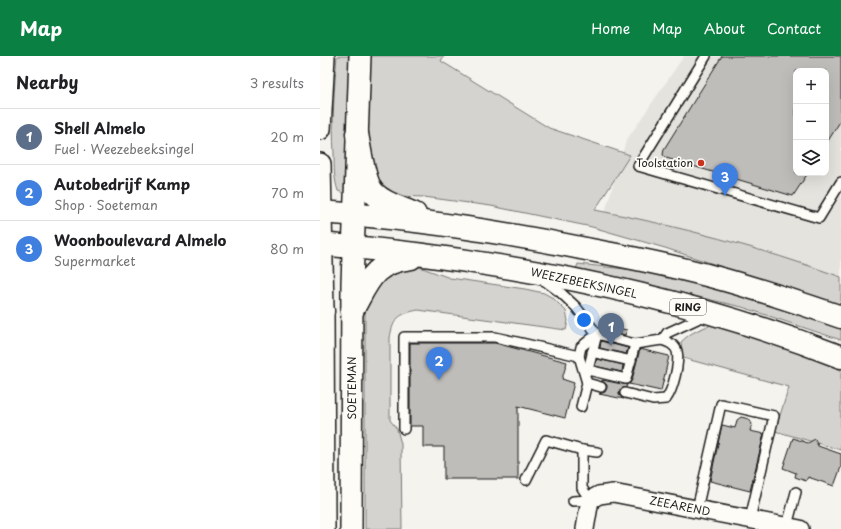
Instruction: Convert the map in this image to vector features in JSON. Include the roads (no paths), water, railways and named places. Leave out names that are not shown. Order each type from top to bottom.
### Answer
[{"type":"main road","points":[[357,134],[368,183],[374,193],[388,203],[436,223]]},
{"type":"main road","points":[[320,212],[355,214],[436,223],[536,239],[646,261],[724,280],[841,317]]},
{"type":"main road","name":"WEEZEBEEKSINGEL","points":[[321,244],[426,256],[530,271],[639,294],[711,312],[804,342],[841,357]]},
{"type":"main road","points":[[352,311],[367,282],[376,271],[387,264],[404,259],[426,256]]},
{"type":"street","points":[[320,130],[324,56]]},
{"type":"street","name":"SOETEMAN","points":[[351,529],[353,247],[360,56]]},
{"type":"street","points":[[320,164],[324,529]]},
{"type":"street","name":"ZEEAREND","points":[[581,500],[613,493],[793,528]]},
{"type":"street","points":[[581,500],[585,529]]},
{"type":"lane","points":[[706,56],[638,166],[819,218],[841,182]]},
{"type":"lane","points":[[530,271],[560,292],[576,307],[597,334],[635,344],[662,340],[672,343],[677,351],[677,368],[671,393],[666,399],[653,400],[625,393]]},
{"type":"lane","points":[[662,340],[667,333],[711,312]]},
{"type":"lane","points":[[597,334],[588,370],[626,379],[635,344]]},
{"type":"lane","points":[[581,407],[587,383],[579,356],[582,347],[597,334]]},
{"type":"lane","points":[[404,429],[404,337],[495,337],[579,356]]},
{"type":"lane","points":[[592,352],[631,362]]},
{"type":"lane","points":[[587,383],[601,387]]},
{"type":"lane","points":[[697,509],[721,404],[774,416],[750,519]]},
{"type":"lane","points":[[526,480],[546,440],[582,450],[597,452]]},
{"type":"lane","points":[[581,500],[582,450]]},
{"type":"lane","points":[[793,528],[796,492]]},
{"type":"place","name":"Toolstation","points":[[701,163]]},
{"type":"place","name":"Woonboulevard Almelo","points":[[725,196]]},
{"type":"place","name":"Shell Almelo","points":[[611,346]]},
{"type":"place","name":"Autobedrijf Kamp","points":[[439,380]]}]
